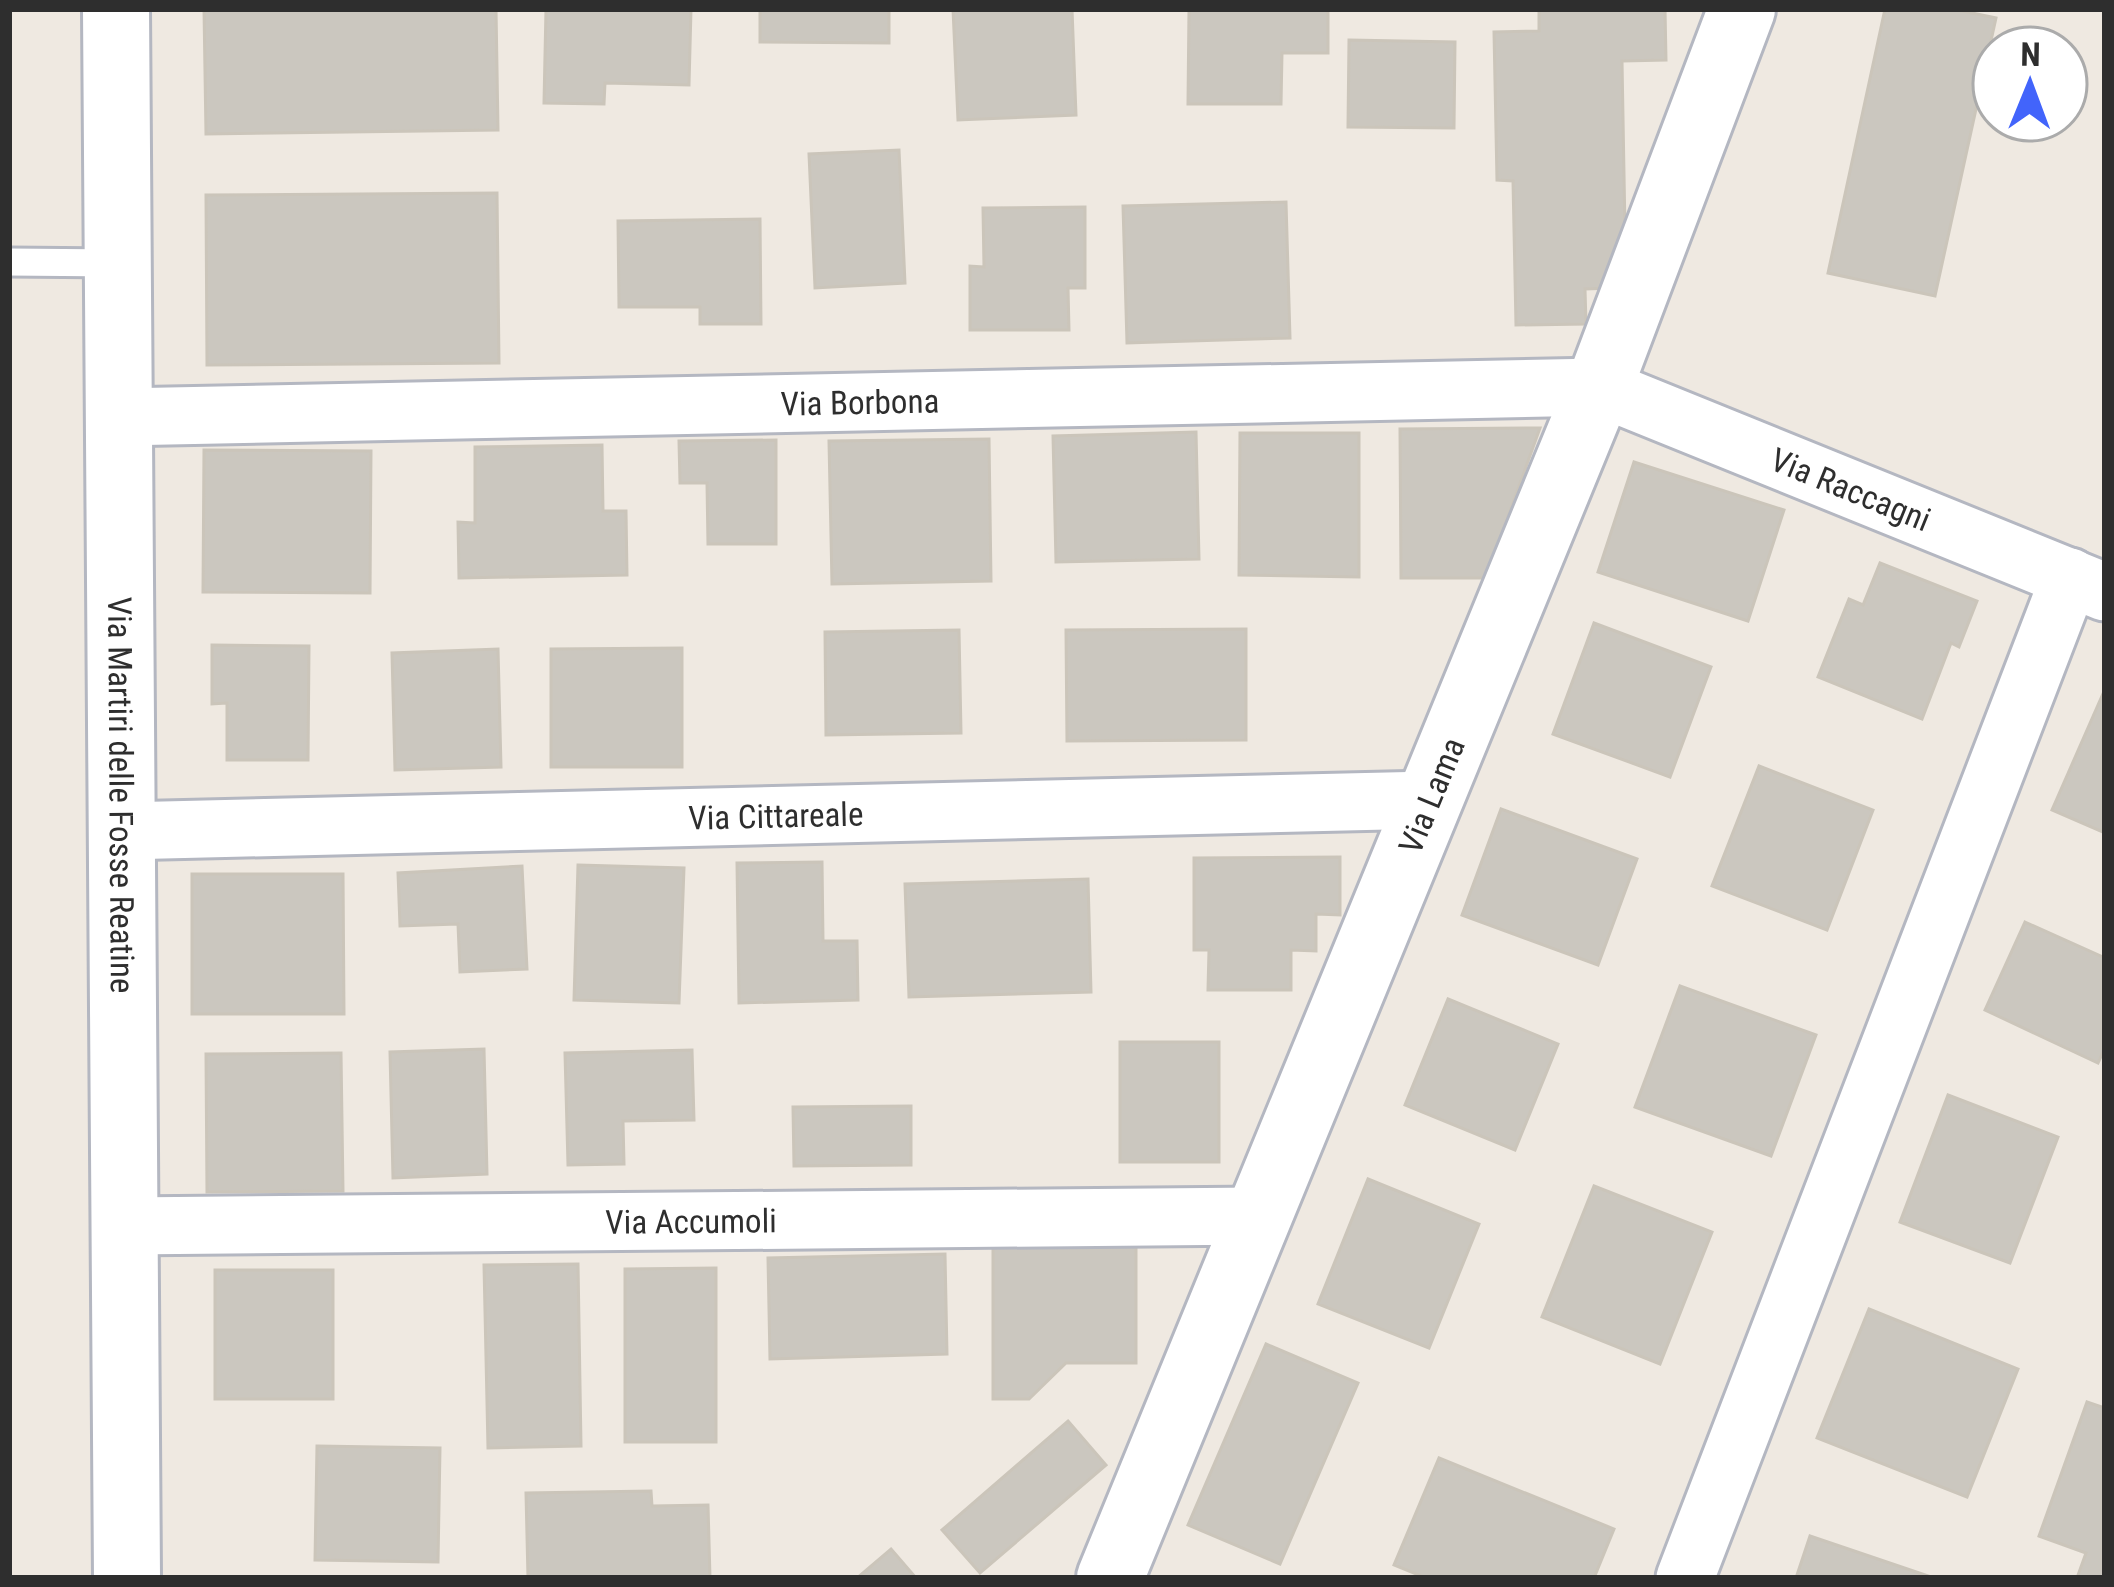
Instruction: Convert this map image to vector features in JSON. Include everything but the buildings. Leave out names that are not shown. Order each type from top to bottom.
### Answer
[{"type":"main road","name":"Via Martiri delle Fosse Reatine","points":[[116,9],[127,1578]]},
{"type":"main road","name":"Via Lama","points":[[1110,1578],[1599,387],[1742,9]]},
{"type":"street","name":"Via Borbona","points":[[119,417],[1599,387]]},
{"type":"street","name":"Via Raccagni","points":[[1599,387],[2087,585]]},
{"type":"street","points":[[1685,1578],[2087,585]]},
{"type":"street","name":"Via Cittareale","points":[[122,830],[1430,800]]},
{"type":"street","name":"Via Accumoli","points":[[124,1226],[1259,1216]]},
{"type":"lane","points":[[9,262],[117,263]]}]
